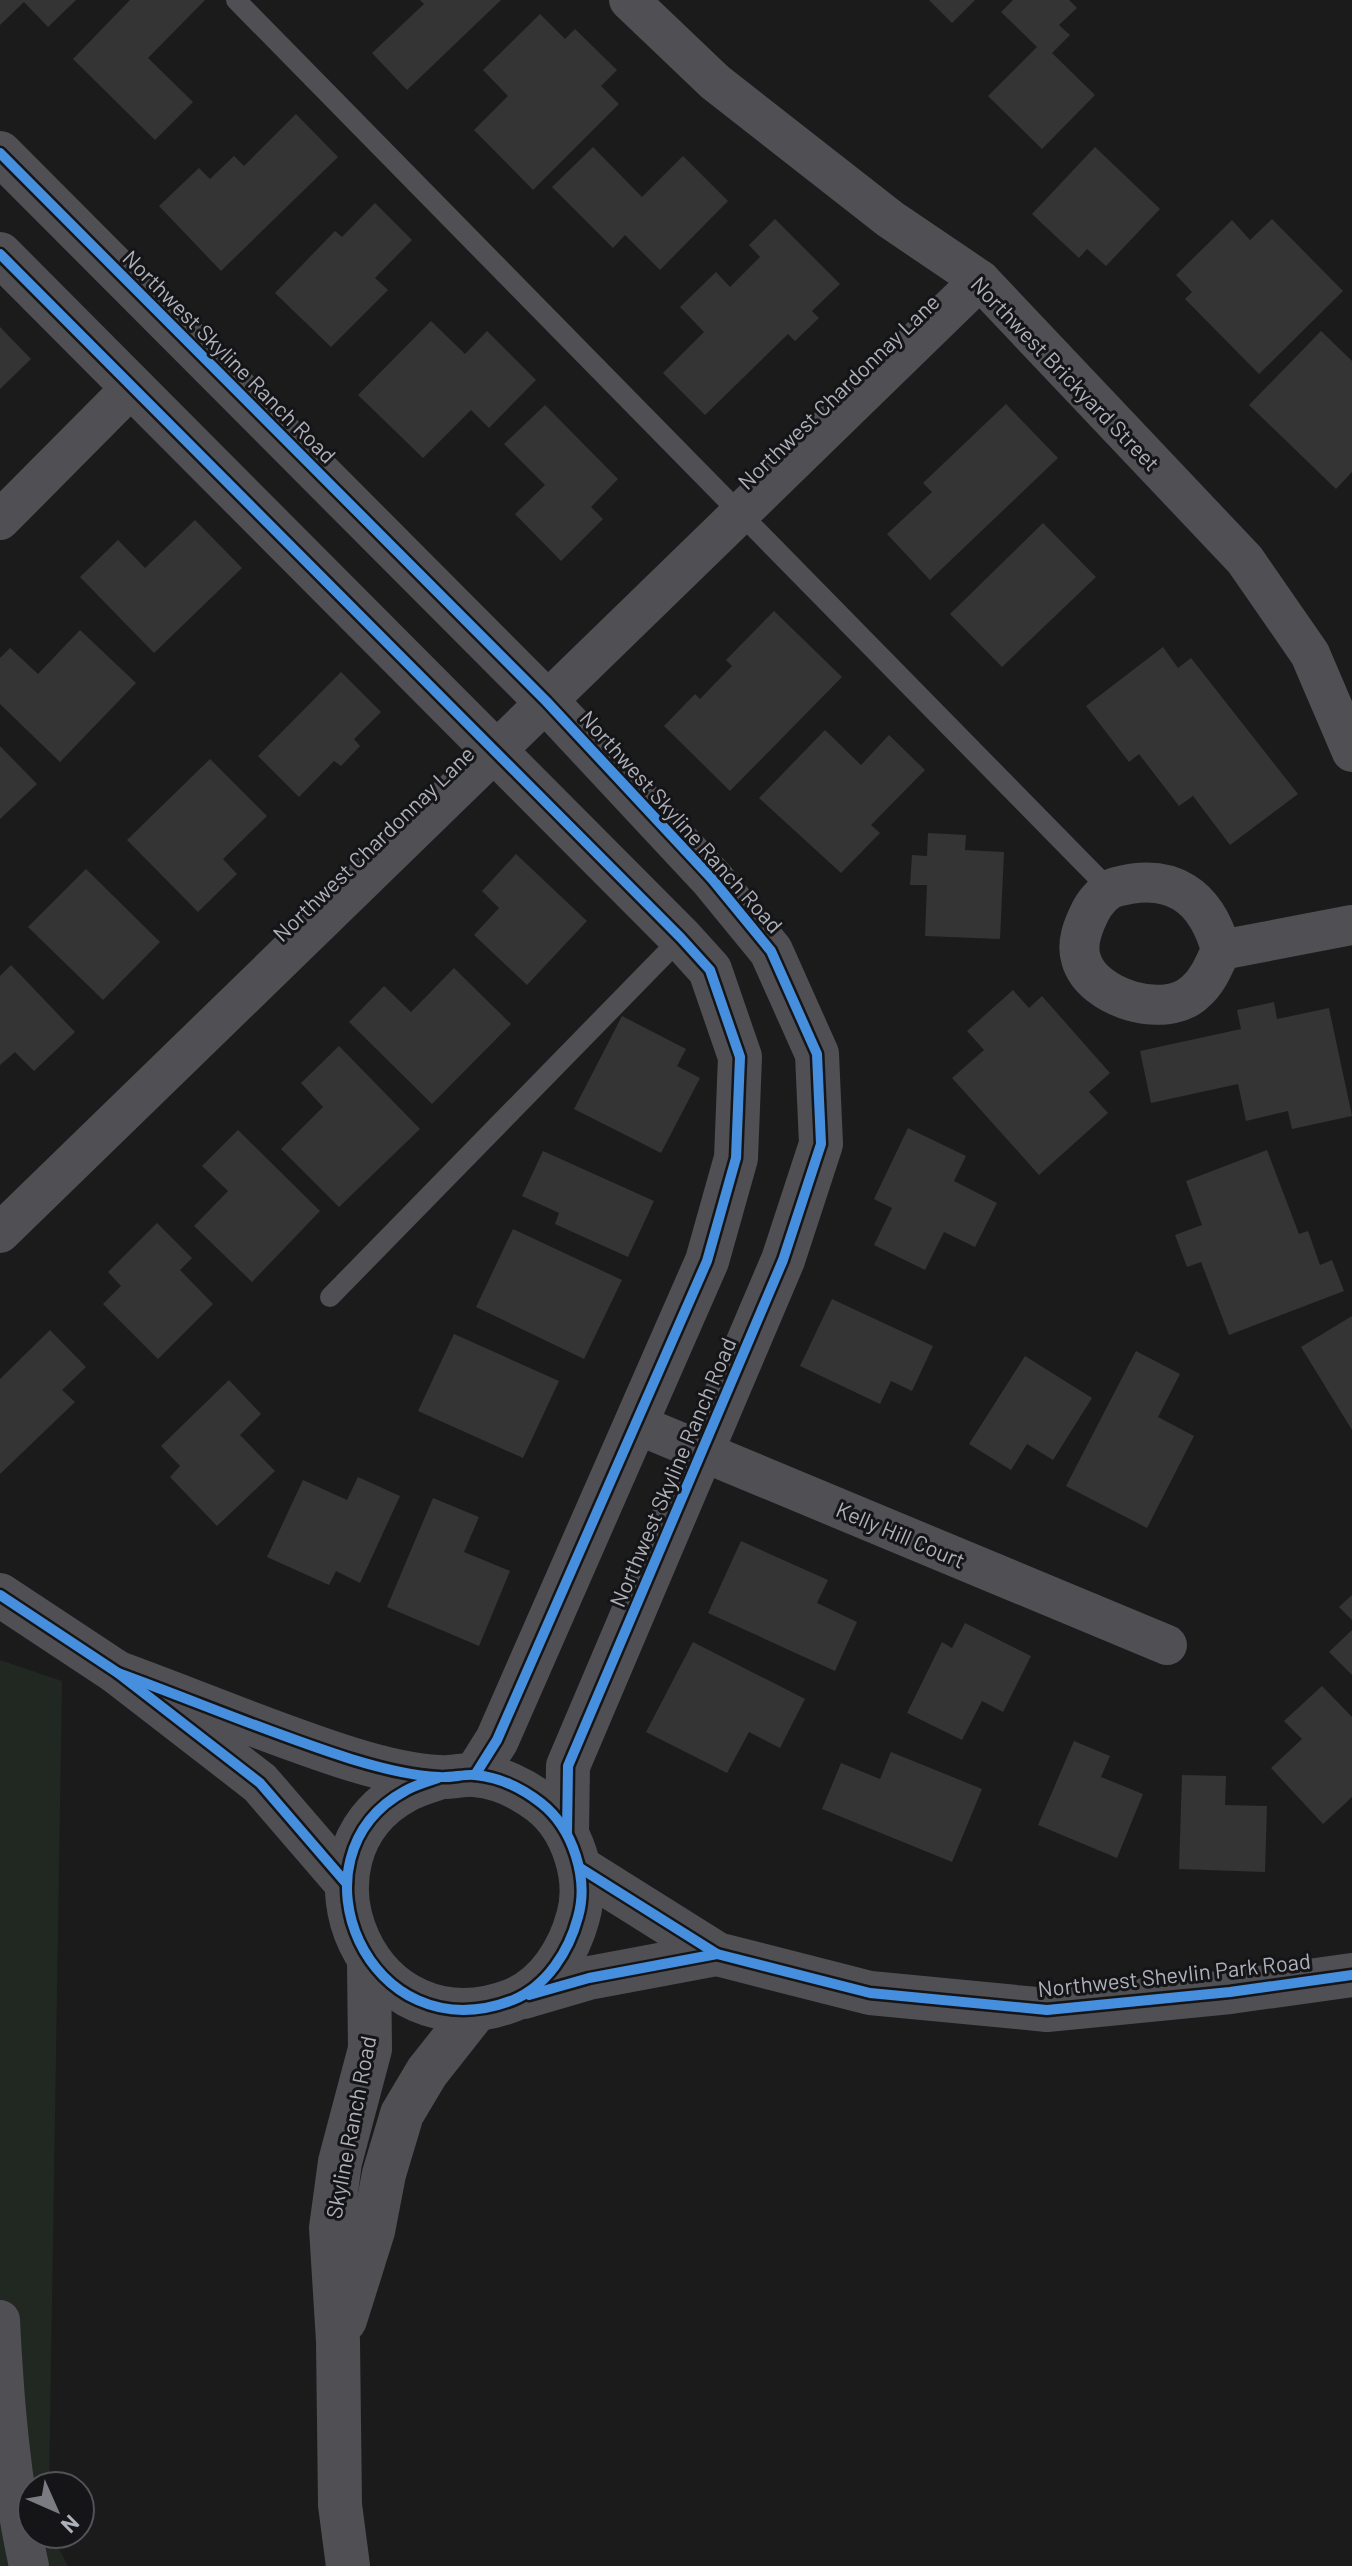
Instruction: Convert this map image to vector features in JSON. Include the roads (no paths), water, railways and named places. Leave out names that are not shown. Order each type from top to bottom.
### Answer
[{"type":"street","name":"Northwest Brickyard Street","points":[[629,0],[715,82],[890,219],[980,280],[1245,560],[1310,654],[1352,752]]},
{"type":"street","name":"Northwest Skyline Ranch Road","points":[[0,153],[546,701],[712,879],[771,951],[817,1054],[821,1144],[783,1260],[568,1766],[573,1850]]},
{"type":"street","points":[[0,254],[681,938],[710,970],[740,1057],[736,1158],[707,1261],[497,1740],[457,1776],[403,1792],[375,1816],[355,1848],[347,1884],[351,1925],[369,1962],[398,1990],[435,2007],[496,2004],[549,1975],[572,1941],[582,1905],[573,1850],[543,1804],[511,1784],[457,1776],[352,1759],[118,1673]]},
{"type":"street","name":"Northwest Chardonnay Lane","points":[[9,1209],[496,751],[980,280]]},
{"type":"street","points":[[0,520],[132,387]]},
{"type":"street","points":[[1141,880],[1170,884],[1195,902],[1215,931],[1221,950],[1211,973],[1194,994],[1174,1001],[1123,1001],[1097,983],[1081,960],[1081,932],[1094,906],[1109,889],[1141,880]]},
{"type":"street","points":[[1221,950],[1352,925]]},
{"type":"street","name":"Kelly Hill Court","points":[[636,1424],[1167,1645]]},
{"type":"street","points":[[0,1595],[118,1673],[260,1783],[347,1884]]},
{"type":"street","name":"Northwest Shevlin Park Road","points":[[573,1850],[717,1954],[870,1993],[1047,2010],[1230,1992],[1352,1975]]},
{"type":"street","name":"Northwest Shevlin Park Road","points":[[496,2004],[589,1978],[717,1954]]},
{"type":"street","name":"Skyline Ranch Road","points":[[348,2566],[340,2505],[338,2341],[331,2228],[340,2162],[370,2049],[369,1962]]},
{"type":"street","name":"Skyline Ranch Road","points":[[338,2341],[373,2231],[384,2174],[402,2114],[427,2072],[496,2004]]},
{"type":"street","points":[[0,2320],[4,2396],[19,2519],[29,2566]]},
{"type":"lane","points":[[236,0],[1109,889]]},
{"type":"lane","points":[[330,1297],[681,938]]}]
